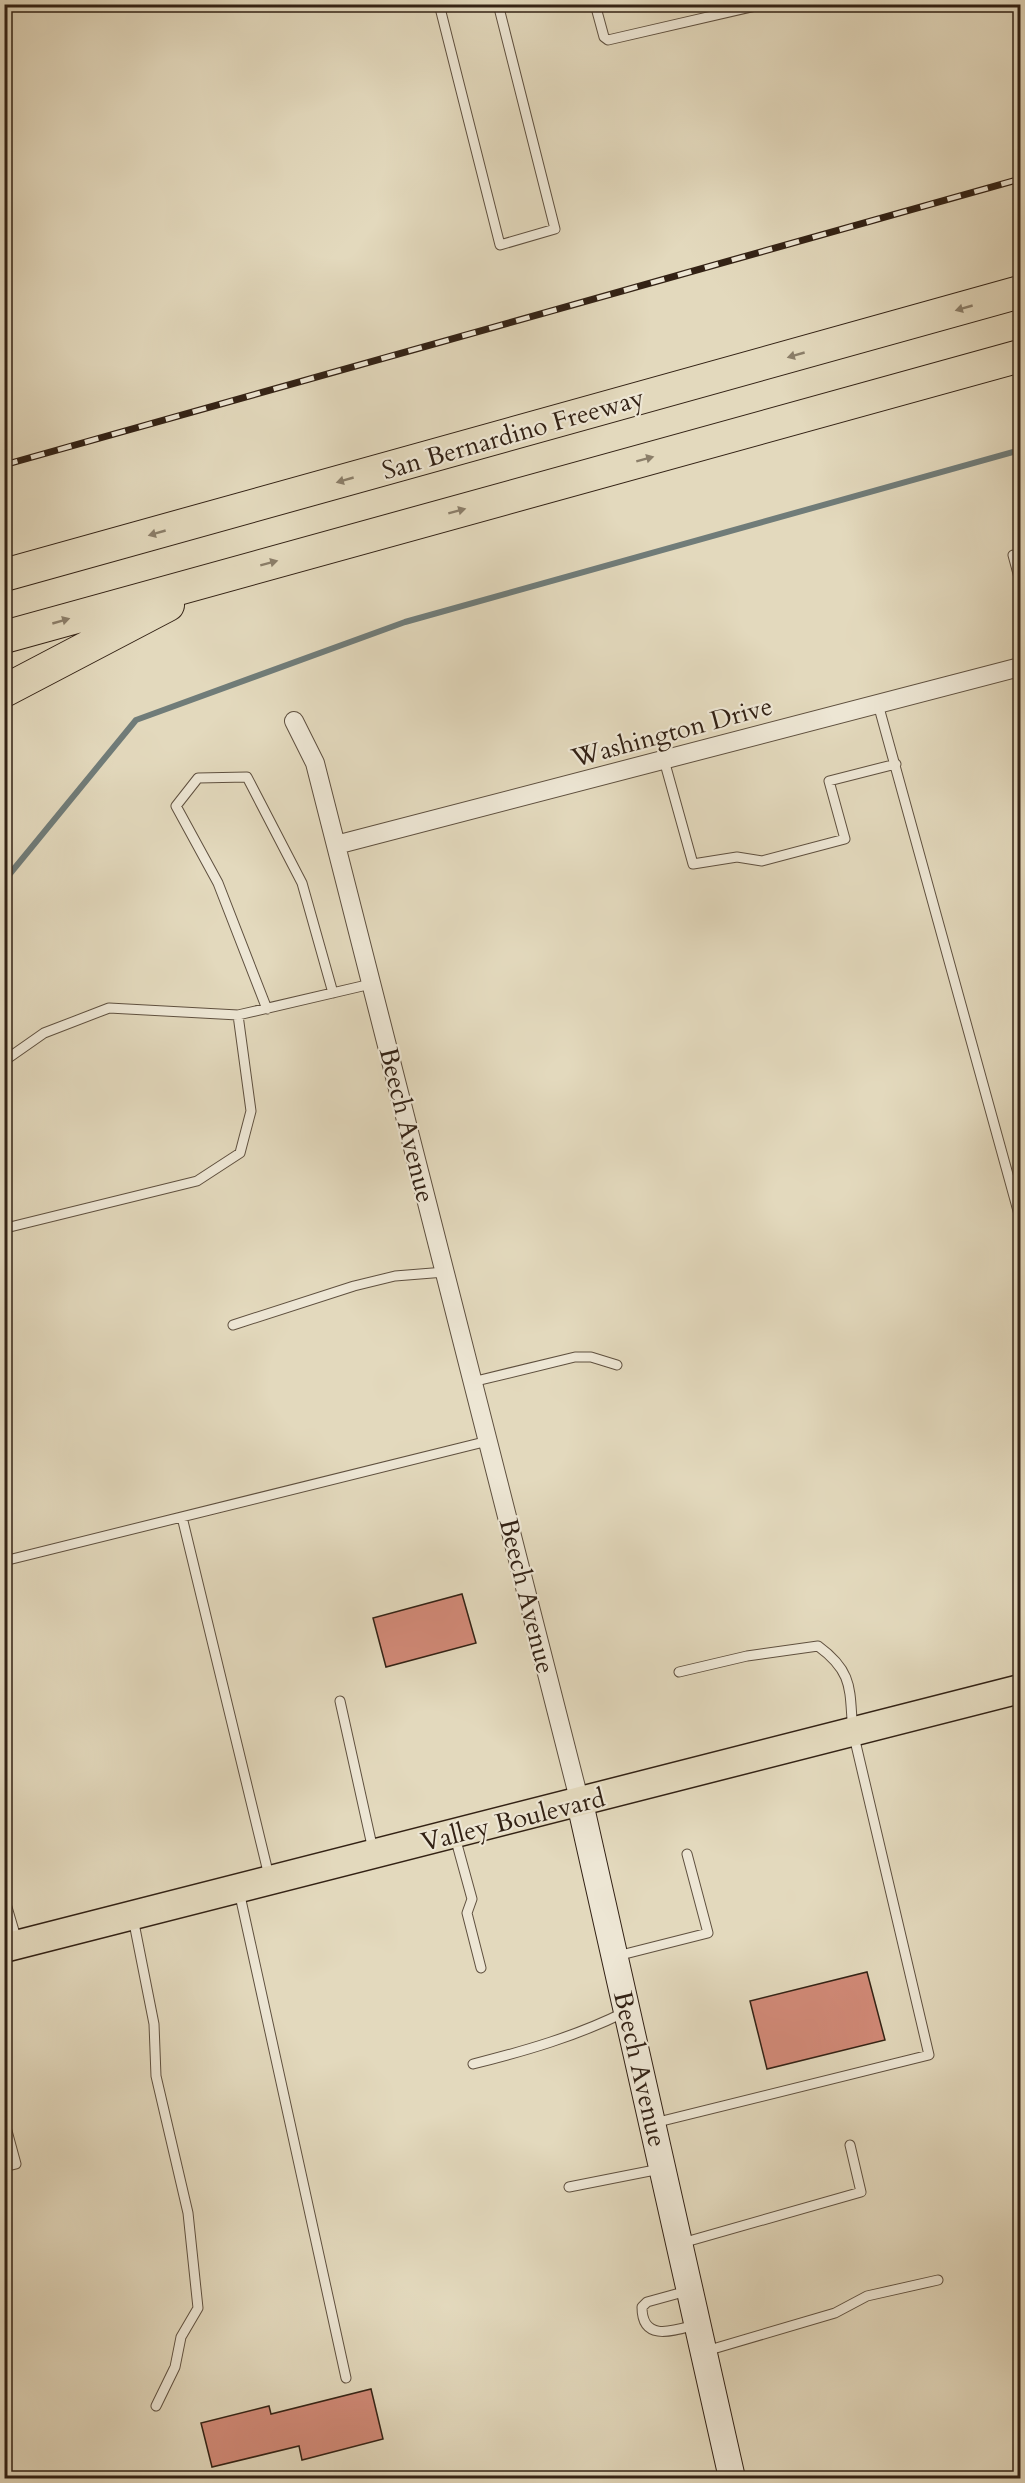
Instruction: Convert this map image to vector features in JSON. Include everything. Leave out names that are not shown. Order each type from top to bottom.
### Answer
[{"type":"highway","name":"San Bernardino Freeway","points":[[4,575],[1020,292]]},
{"type":"highway","points":[[4,637],[1020,356]]},
{"type":"highway","points":[[4,691],[225,575]]},
{"type":"main road","name":"Valley Boulevard","points":[[11,1946],[580,1803],[1020,1689]]},
{"type":"main road","name":"Beech Avenue","points":[[580,1803],[732,2478]]},
{"type":"street","name":"Washington Drive","points":[[336,845],[1020,667]]},
{"type":"street","name":"Beech Avenue","points":[[294,721],[315,763],[580,1803]]},
{"type":"lane","points":[[439,4],[500,245],[555,229],[498,4]]},
{"type":"lane","points":[[595,4],[604,37],[608,40],[764,4]]},
{"type":"lane","points":[[1013,555],[1020,581]]},
{"type":"lane","points":[[878,704],[1020,1218]]},
{"type":"lane","points":[[664,760],[693,864],[737,856],[762,861],[845,839],[829,781],[896,764]]},
{"type":"lane","points":[[267,1009],[218,882],[176,806],[198,778],[247,777],[302,883],[333,993]]},
{"type":"lane","points":[[4,1061],[44,1033],[109,1008],[238,1015],[371,984]]},
{"type":"lane","points":[[4,1231],[10,1227],[197,1181],[240,1153],[251,1111],[238,1015]]},
{"type":"lane","points":[[233,1325],[354,1286],[395,1276],[445,1272]]},
{"type":"lane","points":[[472,1382],[575,1357],[591,1357],[617,1365]]},
{"type":"lane","points":[[4,1561],[488,1441]]},
{"type":"lane","points":[[182,1517],[270,1881]]},
{"type":"lane","points":[[652,2124],[929,2055],[853,1732],[847,1679],[837,1660],[818,1646],[747,1656],[679,1672]]},
{"type":"lane","points":[[340,1701],[374,1855]]},
{"type":"lane","points":[[454,1835],[472,1899],[467,1913],[481,1968]]},
{"type":"lane","points":[[615,1957],[708,1933],[687,1854]]},
{"type":"lane","points":[[239,1889],[346,2378]]},
{"type":"lane","points":[[4,1897],[11,1946]]},
{"type":"lane","points":[[132,1916],[154,2024],[156,2076],[188,2213],[198,2308],[181,2337],[175,2367],[156,2406]]},
{"type":"lane","points":[[473,2064],[516,2053],[598,2025],[627,2011]]},
{"type":"lane","points":[[4,2120],[16,2164],[4,2167]]},
{"type":"lane","points":[[679,2243],[861,2192],[850,2145]]},
{"type":"lane","points":[[569,2187],[662,2168]]},
{"type":"lane","points":[[704,2352],[835,2313],[867,2296],[938,2280]]},
{"type":"lane","points":[[690,2290],[647,2302],[642,2307],[642,2314],[648,2327],[661,2332],[697,2325]]},
{"type":"building","points":[[462,1594],[476,1643],[386,1667],[373,1618]]},
{"type":"building","points":[[867,1972],[885,2040],[767,2069],[750,2001]]},
{"type":"building","points":[[371,2389],[383,2439],[302,2460],[299,2446],[212,2467],[201,2423],[269,2406],[271,2414]]},
{"type":"waterway","points":[[4,881],[136,720],[405,622],[1020,450]]},
{"type":"railway","points":[[4,465],[1020,179]]}]
